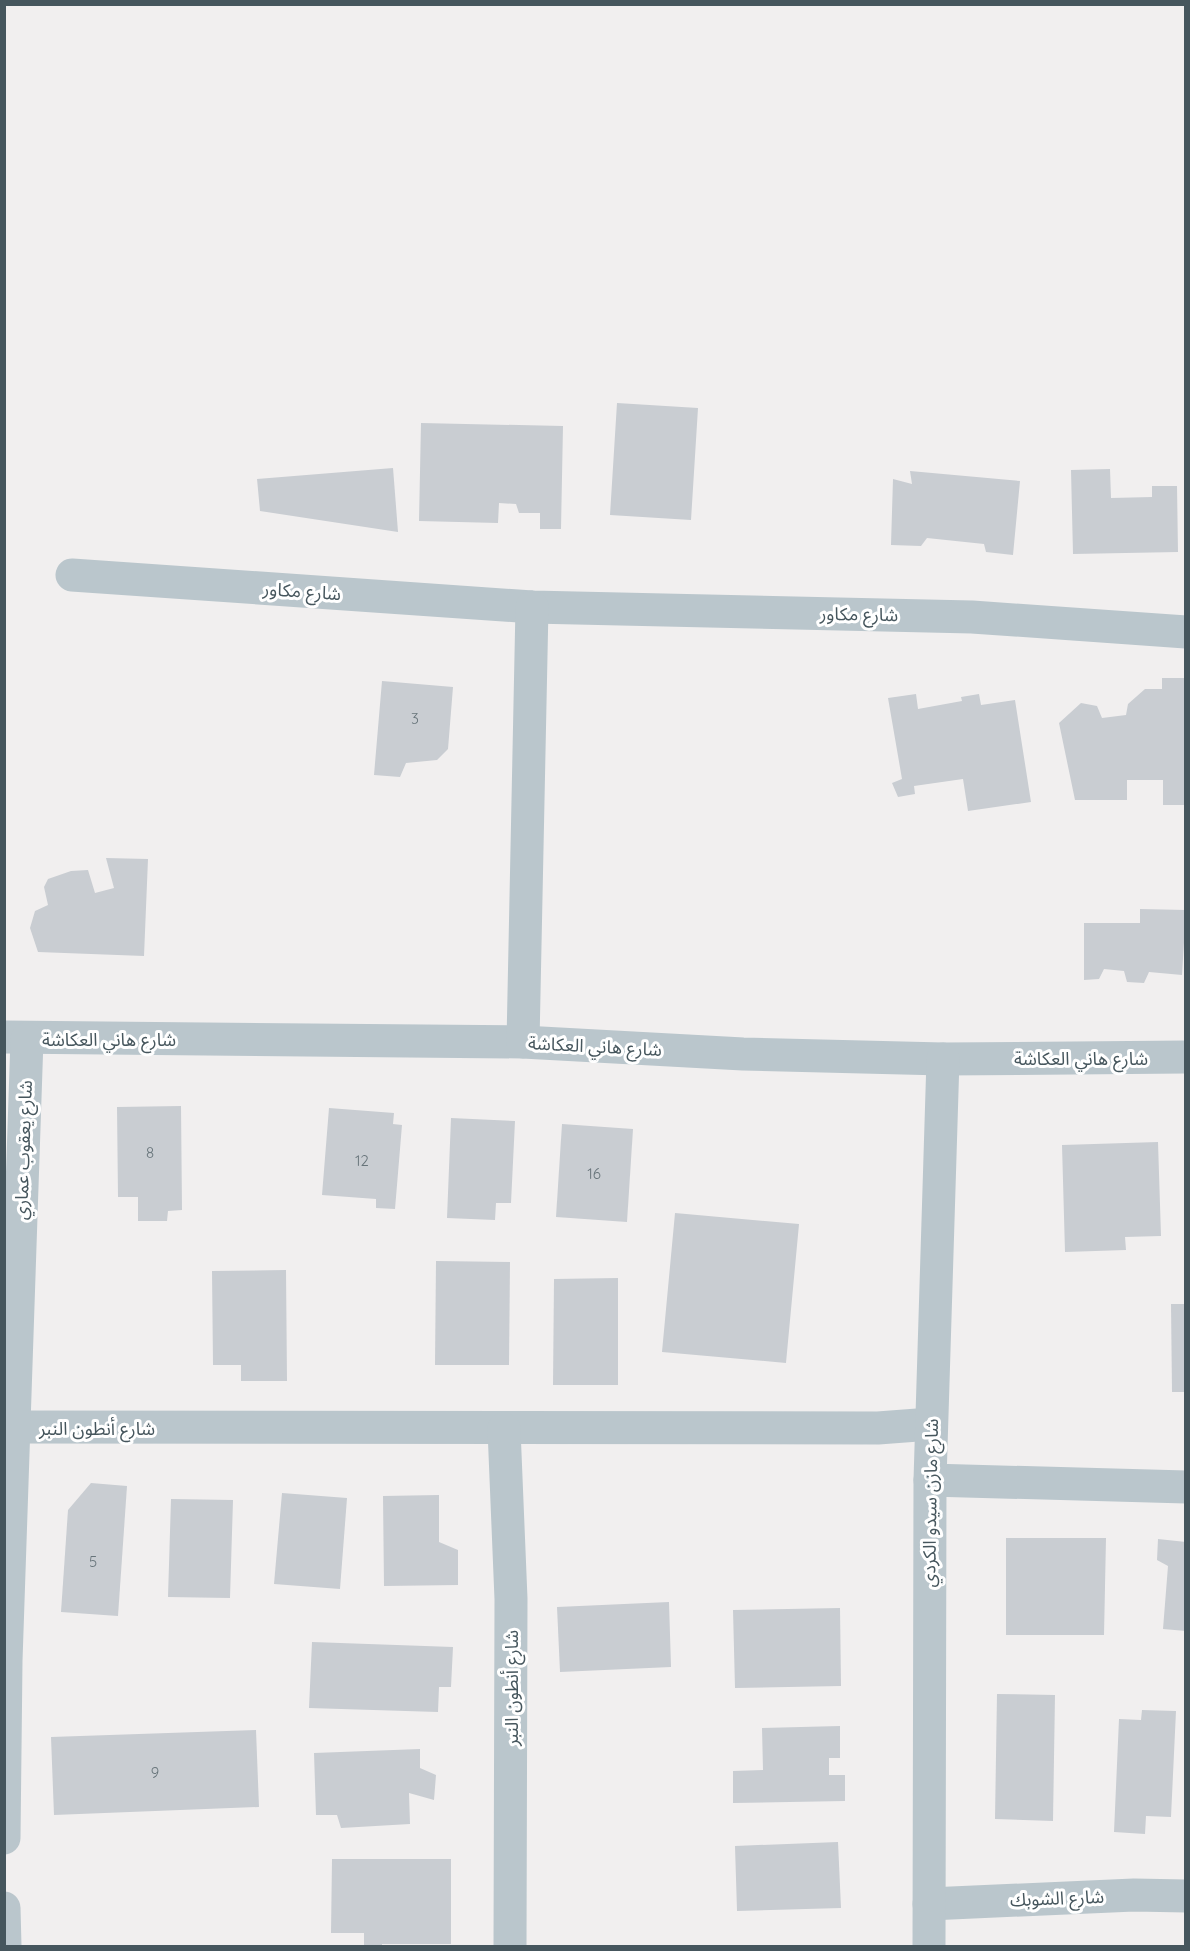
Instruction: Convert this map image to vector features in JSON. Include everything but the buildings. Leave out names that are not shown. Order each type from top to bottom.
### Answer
[{"type":"street","name":"شارع مكاور","points":[[72,575],[532,607],[972,617],[1185,632]]},
{"type":"street","points":[[523,1042],[532,607]]},
{"type":"street","name":"شارع هاني العكاشة","points":[[16,1038],[523,1042],[743,1054],[943,1059],[1185,1058]]},
{"type":"street","name":"شارع يعقوب عماري","points":[[4,1838],[6,1661],[14,1427],[16,1038]]},
{"type":"street","name":"شارع مازن سيدو الكردي","points":[[928,1947],[930,1480],[943,1059]]},
{"type":"street","name":"شارع أنطون النبر","points":[[14,1427],[504,1430],[878,1428],[931,1424]]},
{"type":"street","name":"شارع أنطون النبر","points":[[504,1430],[511,1599],[510,1947]]},
{"type":"street","points":[[930,1480],[1185,1487]]},
{"type":"street","name":"شارع الشوبك","points":[[929,1904],[1134,1895],[1185,1896]]},
{"type":"street","points":[[4,1908],[5,1947]]}]
